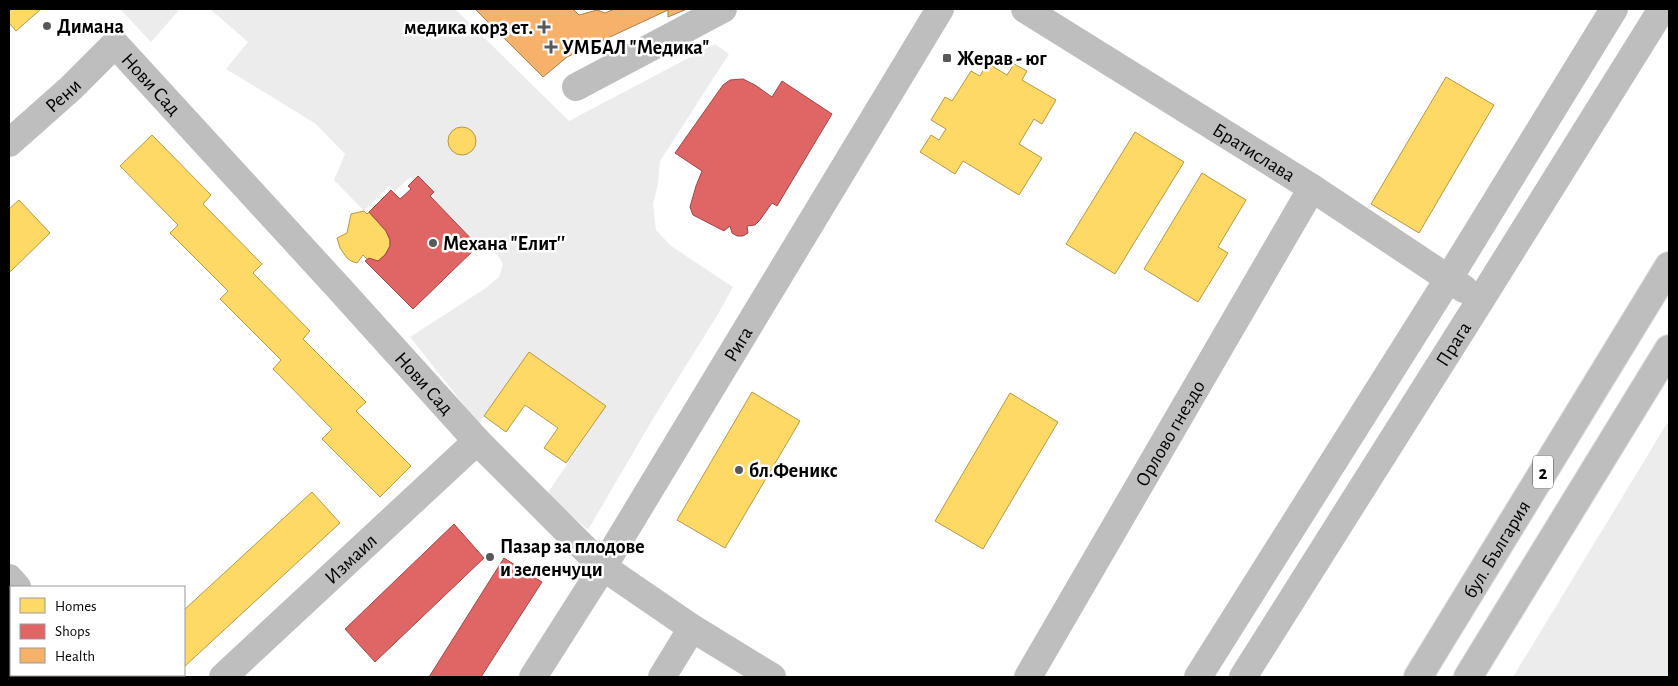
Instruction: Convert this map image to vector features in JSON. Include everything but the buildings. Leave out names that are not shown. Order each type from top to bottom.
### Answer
[{"type":"main road","points":[[576,86],[723,9]]},
{"type":"main road","name":"Рига","points":[[533,677],[603,567],[940,9]]},
{"type":"main road","name":"Братислава","points":[[1025,9],[1312,188],[1450,278],[1480,301]]},
{"type":"main road","points":[[1198,677],[1450,278],[1614,9]]},
{"type":"main road","name":"Прага","points":[[1243,677],[1662,9]]},
{"type":"main road","name":"Нови Сад","points":[[115,44],[477,441],[603,567],[692,628],[772,677]]},
{"type":"main road","name":"Рени","points":[[9,143],[115,44]]},
{"type":"main road","name":"Орлово гнездо","points":[[1028,677],[1312,188]]},
{"type":"main road","name":"бул. България","points":[[1418,677],[1669,266]]},
{"type":"main road","name":"2","points":[[1468,677],[1669,349]]},
{"type":"main road","name":"Измаил","points":[[223,677],[477,441]]},
{"type":"main road","points":[[662,677],[692,628]]},
{"type":"shaded area","points":[[120,9],[180,9],[151,42]]},
{"type":"shaded area","points":[[210,9],[455,9],[569,121],[715,44],[729,54],[660,161],[658,184],[653,204],[656,230],[671,246],[733,287],[588,530],[547,494],[606,406],[529,352],[479,424],[410,337],[486,288],[499,277],[503,265],[499,257],[490,250],[478,246],[410,177],[395,191],[389,186],[364,211],[334,180],[345,154],[316,124],[226,69],[248,42]]},
{"type":"shaded area","points":[[1669,420],[1669,677],[1513,677]]},
{"type":"place","name":"Димана","points":[[47,26]]},
{"type":"place","name":"медика кор3 ет.","points":[[544,27]]},
{"type":"place","name":"УМБАЛ \"Медика\"","points":[[551,47]]},
{"type":"place","name":"Жерав - юг","points":[[947,58]]},
{"type":"place","name":"Механа \"Елит''","points":[[433,243]]},
{"type":"place","name":"бл.Феникс","points":[[739,470]]},
{"type":"place","name":"Пазар за плодове и зеленчуци","points":[[490,557]]}]
